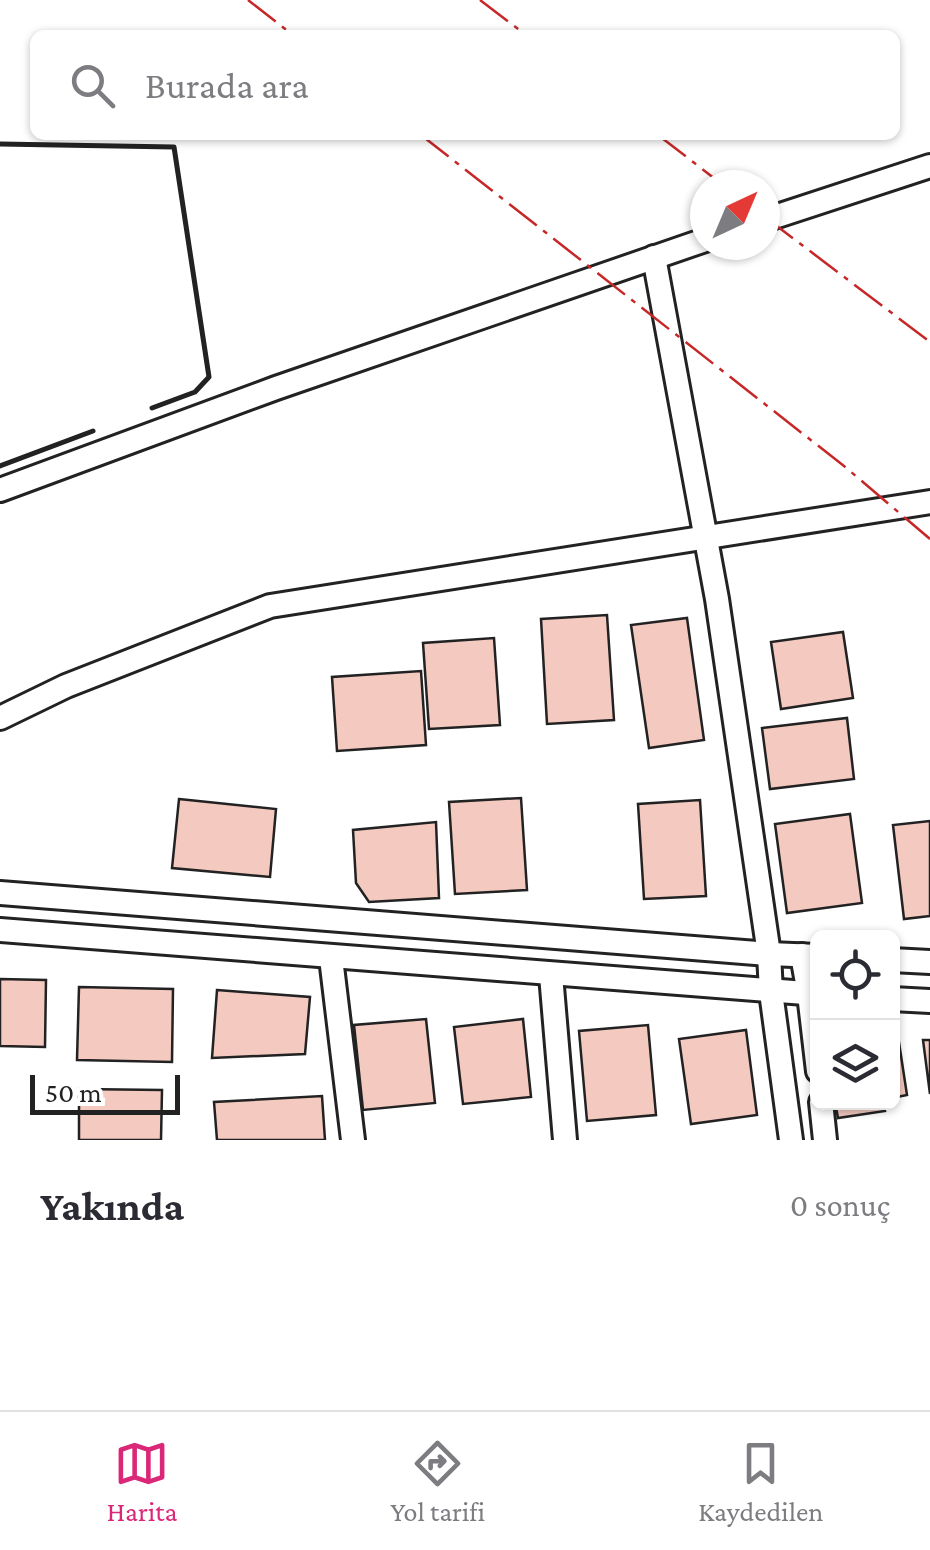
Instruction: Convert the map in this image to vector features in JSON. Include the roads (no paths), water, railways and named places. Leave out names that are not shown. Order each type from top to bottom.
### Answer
[{"type":"street","points":[[780,215],[930,166]]},
{"type":"street","points":[[0,490],[276,388],[690,245]]},
{"type":"street","points":[[654,257],[720,619],[792,1140]]},
{"type":"street","points":[[0,718],[66,686],[270,606],[930,502]]},
{"type":"street","points":[[0,893],[810,956]]},
{"type":"street","points":[[0,930],[810,994]]},
{"type":"street","points":[[330,958],[353,1140]]},
{"type":"street","points":[[900,960],[930,962]]},
{"type":"street","points":[[551,975],[565,1140]]},
{"type":"street","points":[[900,999],[930,1001]]},
{"type":"street","points":[[822,1110],[825,1140]]}]
